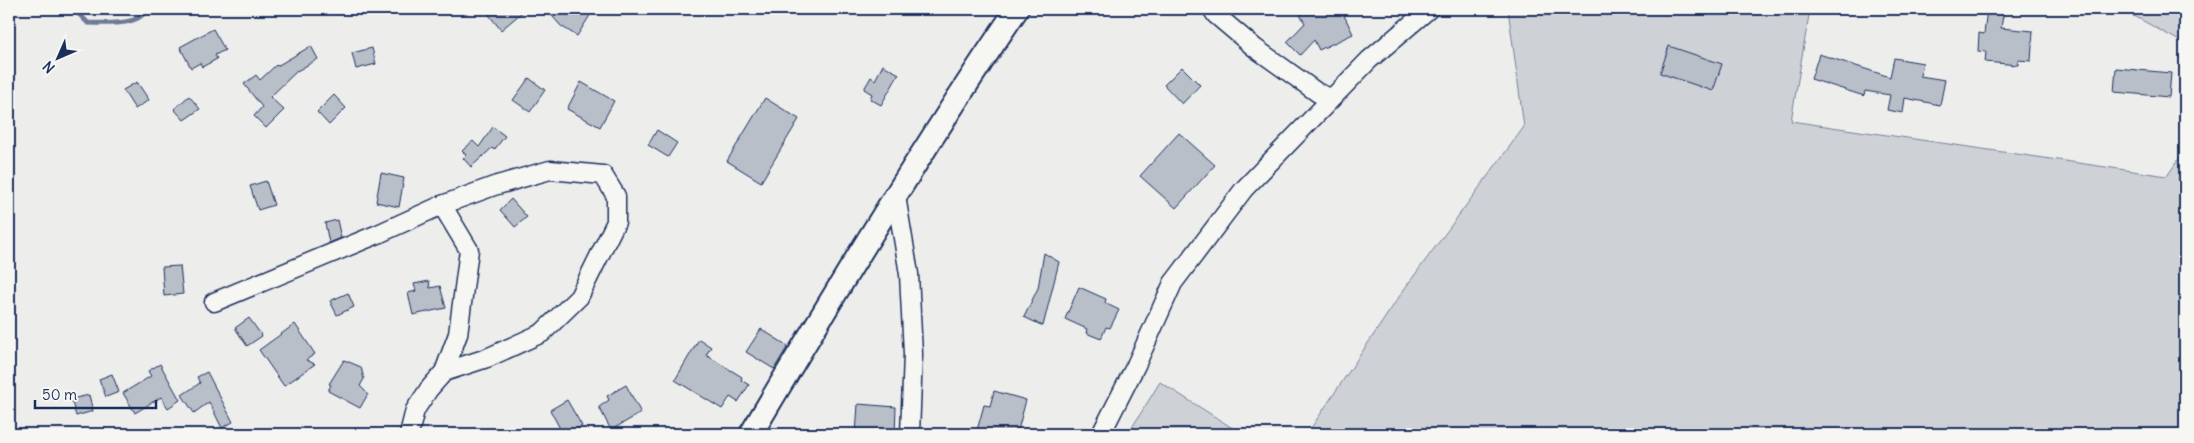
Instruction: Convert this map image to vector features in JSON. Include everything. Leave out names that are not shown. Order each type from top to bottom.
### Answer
[{"type":"street","points":[[750,434],[896,196],[976,69],[1017,9]]},
{"type":"street","points":[[1212,9],[1216,16],[1255,48],[1318,93],[1331,98]]},
{"type":"street","points":[[1101,434],[1136,365],[1173,283],[1244,189],[1369,60],[1429,9]]},
{"type":"street","points":[[214,302],[378,234],[442,205],[494,186],[550,170],[603,175],[616,196],[616,222],[579,297],[542,332],[487,358],[444,372]]},
{"type":"street","points":[[896,196],[909,274],[913,354],[910,434]]},
{"type":"street","points":[[409,434],[415,410],[429,389],[444,372],[458,334],[469,250],[442,205]]},
{"type":"shaded area","points":[[1508,9],[1810,9],[1791,121],[2167,176],[2185,150],[2185,434],[1307,434],[1405,288],[1524,127]]},
{"type":"shaded area","points":[[2114,9],[2185,9],[2185,44],[2136,17]]},
{"type":"shaded area","points":[[1160,382],[1242,434],[1128,434]]},
{"type":"building","points":[[497,9],[526,9],[501,30],[489,15]]},
{"type":"building","points":[[546,9],[594,9],[577,36],[561,26]]},
{"type":"building","points":[[1310,9],[1341,9],[1353,34],[1319,50],[1314,40],[1300,55],[1287,42],[1305,23],[1300,15]]},
{"type":"building","points":[[1987,9],[2004,9],[2001,28],[2033,31],[2031,61],[2018,60],[2018,65],[1985,62],[1986,52],[1978,51],[1979,33],[1984,34]]},
{"type":"building","points":[[213,29],[225,50],[215,55],[217,59],[202,67],[200,63],[191,68],[180,47]]},
{"type":"building","points":[[311,46],[318,59],[297,71],[270,97],[284,110],[266,128],[254,116],[262,107],[244,84],[256,75],[260,80],[276,65]]},
{"type":"building","points":[[1669,46],[1722,64],[1713,91],[1660,73]]},
{"type":"building","points":[[372,48],[376,64],[356,69],[352,53]]},
{"type":"building","points":[[1819,54],[1890,77],[1894,58],[1923,63],[1920,76],[1945,80],[1940,105],[1905,98],[1903,113],[1887,110],[1890,95],[1865,91],[1864,96],[1811,79]]},
{"type":"building","points":[[883,65],[899,74],[881,105],[870,99],[872,94],[864,89],[871,77],[875,80]]},
{"type":"building","points":[[1182,67],[1200,85],[1182,104],[1164,85]]},
{"type":"building","points":[[2116,68],[2171,73],[2169,97],[2114,92]]},
{"type":"building","points":[[529,78],[545,90],[530,112],[513,100]]},
{"type":"building","points":[[137,82],[149,100],[135,109],[123,90]]},
{"type":"building","points":[[581,82],[614,101],[600,127],[567,109]]},
{"type":"building","points":[[334,95],[346,108],[329,125],[317,112]]},
{"type":"building","points":[[189,96],[200,109],[184,120],[174,109]]},
{"type":"building","points":[[765,98],[799,119],[761,182],[727,161]]},
{"type":"building","points":[[493,127],[505,136],[494,150],[492,148],[471,167],[463,158],[466,155],[462,151],[473,141],[479,147]]},
{"type":"building","points":[[657,130],[677,143],[668,157],[648,145]]},
{"type":"building","points":[[1179,133],[1215,165],[1176,208],[1140,176]]},
{"type":"building","points":[[381,173],[404,178],[399,207],[376,202]]},
{"type":"building","points":[[266,181],[274,205],[258,210],[250,186]]},
{"type":"building","points":[[511,199],[527,217],[515,227],[500,210]]},
{"type":"building","points":[[337,220],[341,238],[329,243],[325,223]]},
{"type":"building","points":[[1044,253],[1059,262],[1043,326],[1024,317],[1038,288]]},
{"type":"building","points":[[180,266],[183,294],[164,296],[162,267]]},
{"type":"building","points":[[429,281],[430,288],[440,286],[446,308],[413,315],[408,293],[416,291],[414,284]]},
{"type":"building","points":[[1079,287],[1106,299],[1105,303],[1119,310],[1110,328],[1106,327],[1101,339],[1086,333],[1087,329],[1065,319]]},
{"type":"building","points":[[348,293],[354,307],[337,315],[330,301]]},
{"type":"building","points":[[249,318],[262,336],[247,346],[235,328]]},
{"type":"building","points":[[295,324],[315,354],[306,360],[315,364],[284,386],[259,350]]},
{"type":"building","points":[[761,329],[788,346],[774,369],[746,352]]},
{"type":"building","points":[[699,339],[711,347],[706,355],[742,377],[741,380],[749,385],[738,402],[730,397],[722,409],[675,380]]},
{"type":"building","points":[[344,360],[361,367],[364,379],[360,386],[368,394],[360,408],[328,391],[331,385],[329,384]]},
{"type":"building","points":[[160,364],[180,400],[168,408],[161,397],[135,413],[123,393],[151,376],[148,371]]},
{"type":"building","points":[[207,372],[233,422],[222,428],[209,402],[194,413],[182,395],[200,383],[197,377]]},
{"type":"building","points":[[112,374],[119,392],[106,397],[99,379]]},
{"type":"building","points":[[626,385],[641,413],[611,430],[599,407],[609,400],[607,396]]},
{"type":"building","points":[[994,391],[1026,400],[1017,434],[976,434],[984,405],[990,406]]},
{"type":"building","points":[[89,395],[93,411],[76,416],[71,399]]},
{"type":"building","points":[[567,400],[582,426],[567,434],[563,434],[550,410]]},
{"type":"building","points":[[858,404],[896,407],[895,434],[856,434]]},
{"type":"waterway","points":[[74,9],[88,23],[120,23],[129,21],[143,15],[147,9]]}]
